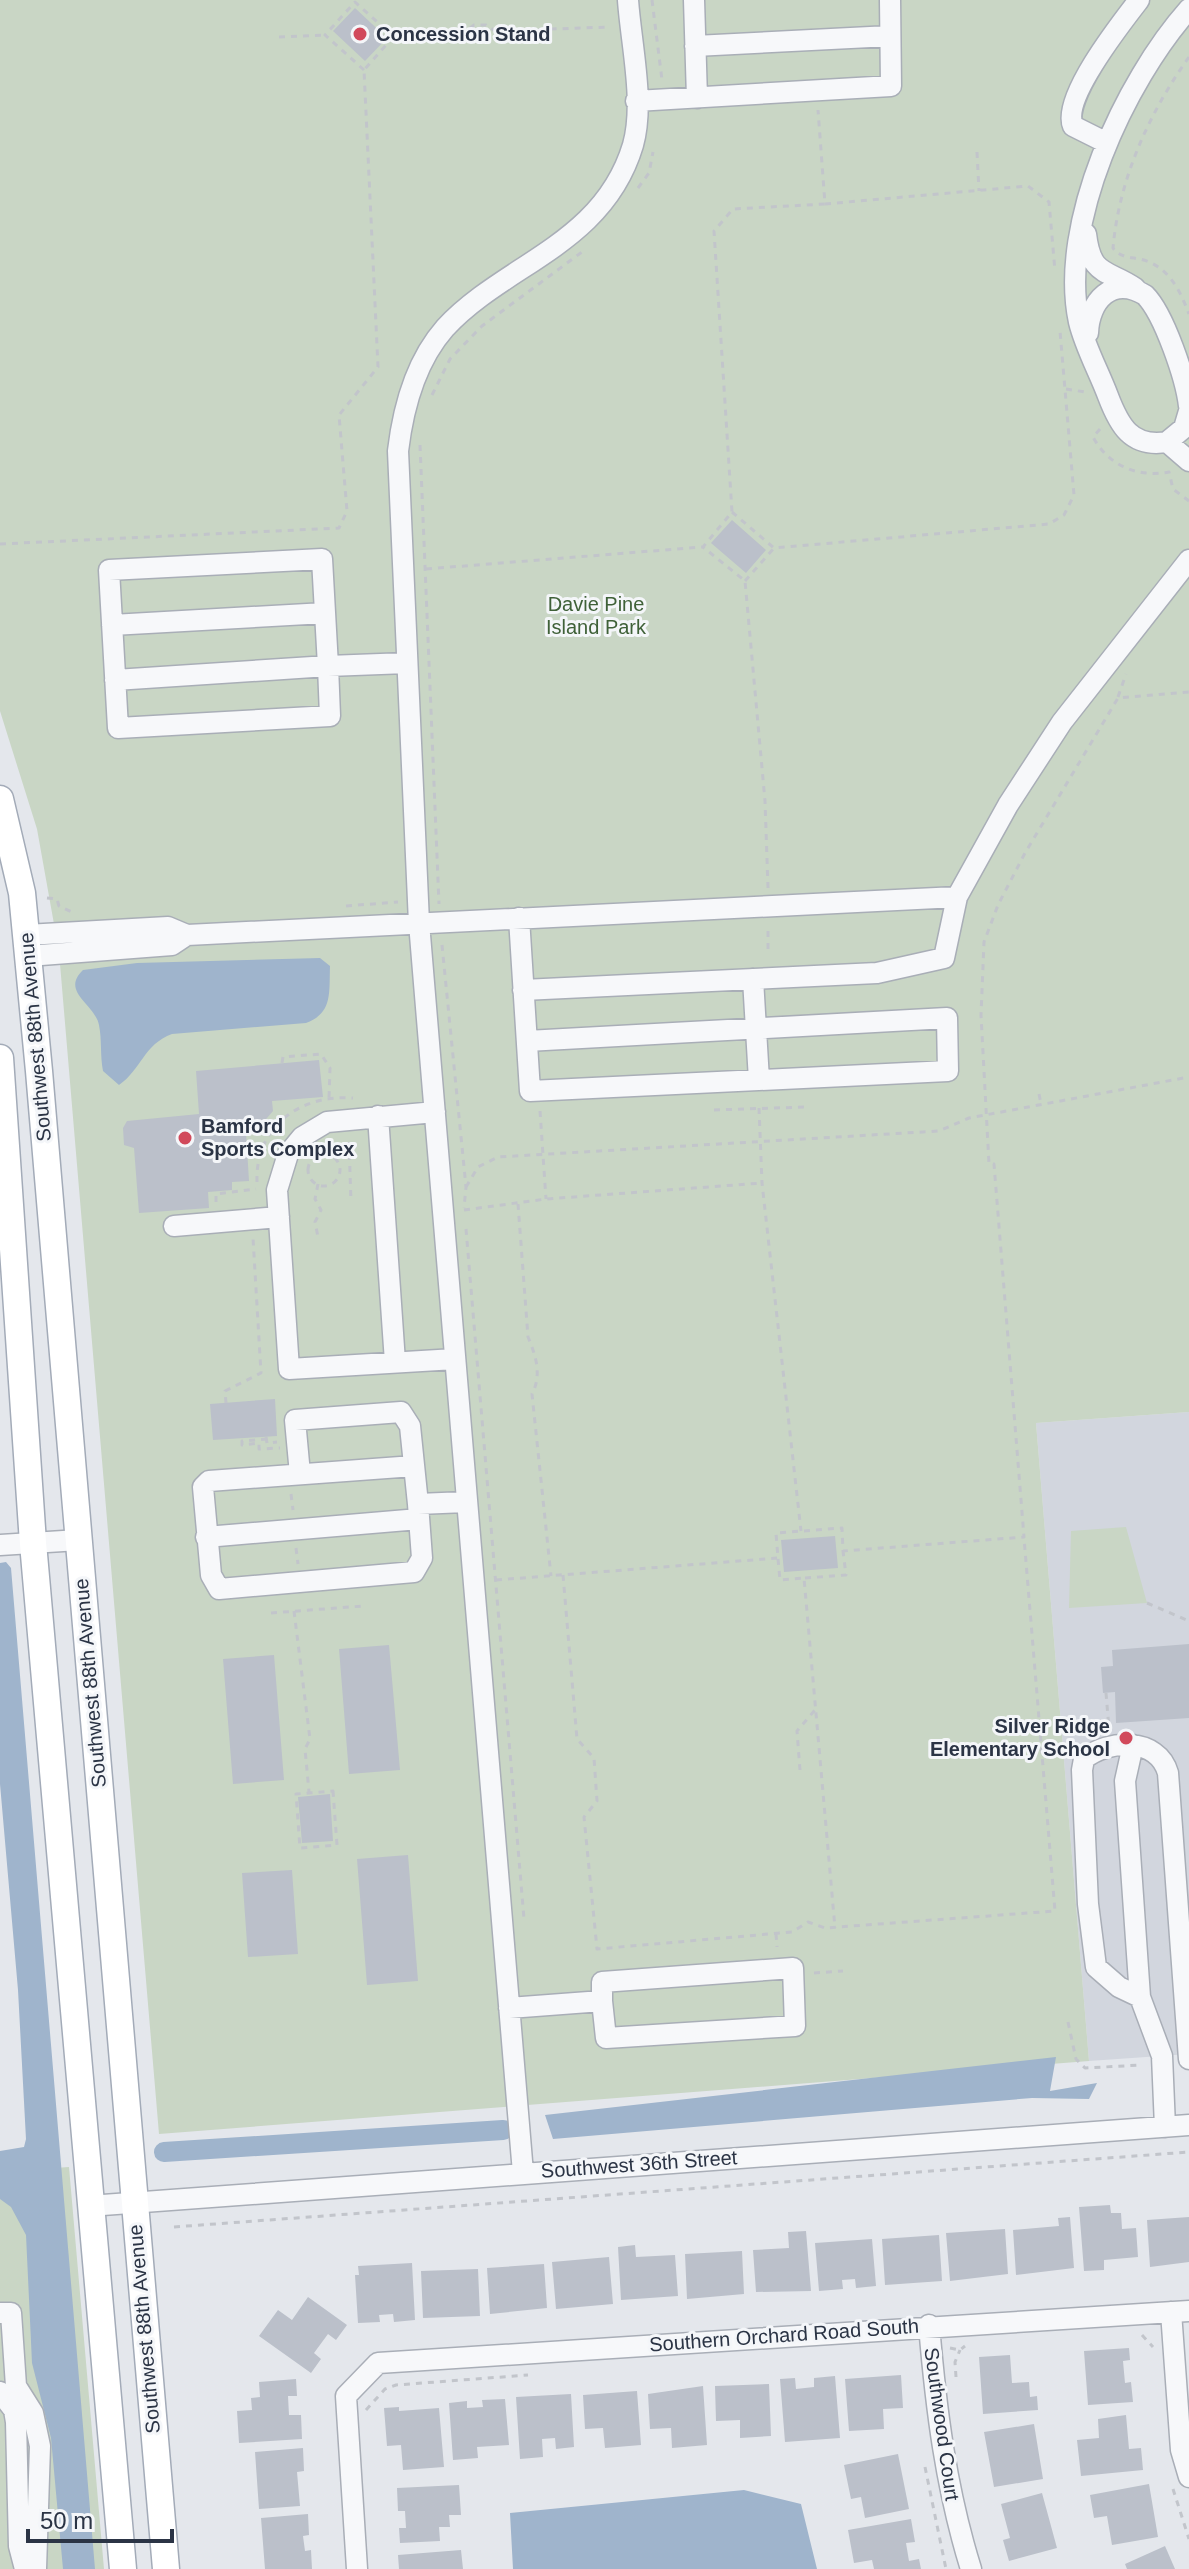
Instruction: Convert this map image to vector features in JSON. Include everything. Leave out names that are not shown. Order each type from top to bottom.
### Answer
[{"type":"main road","name":"Southwest 88th Avenue","points":[[0,799],[22,893],[27,945],[166,2569]]},
{"type":"main road","name":"Southwest 88th Avenue","points":[[0,1058],[33,1543],[123,2569]]},
{"type":"street","points":[[523,2173],[419,923],[398,451],[402,419],[430,349],[446,328],[557,247],[590,216],[617,181],[633,143],[636,101],[628,0]]},
{"type":"street","points":[[694,0],[697,98]]},
{"type":"street","points":[[636,101],[891,86],[890,0]]},
{"type":"street","points":[[1107,143],[1073,126],[1070,114],[1100,54],[1139,0]]},
{"type":"street","points":[[1189,9],[1145,69],[1107,143],[1085,217],[1077,302],[1079,320],[1119,425],[1142,441],[1167,442],[1189,461]]},
{"type":"street","points":[[695,46],[890,36]]},
{"type":"street","points":[[1085,217],[1089,250],[1097,267],[1106,276],[1139,291],[1156,310],[1185,386],[1189,408],[1184,428],[1167,442]]},
{"type":"street","points":[[1090,349],[1089,317],[1096,300],[1111,292],[1139,291]]},
{"type":"street","points":[[322,559],[330,716],[118,728],[112,625],[109,570],[322,559]]},
{"type":"street","points":[[523,990],[877,973],[944,958],[957,897],[1008,805],[1062,722],[1189,560]]},
{"type":"street","points":[[112,625],[325,613]]},
{"type":"street","points":[[115,680],[407,663]]},
{"type":"street","points":[[27,945],[172,945],[187,935],[957,897]]},
{"type":"street","points":[[519,918],[530,1091],[948,1071],[947,1018],[527,1041]]},
{"type":"street","points":[[753,979],[759,1080]]},
{"type":"street","points":[[435,1112],[327,1122],[293,1145],[278,1178],[289,1369],[455,1359]]},
{"type":"street","points":[[378,1116],[395,1362]]},
{"type":"street","points":[[174,1226],[279,1217]]},
{"type":"street","points":[[295,1480],[295,1420],[401,1412],[410,1426],[414,1466],[422,1558],[414,1572],[219,1589],[211,1575],[206,1537],[203,1487],[209,1481],[295,1480],[414,1466]]},
{"type":"street","points":[[206,1537],[418,1512],[466,1502]]},
{"type":"street","points":[[0,1545],[79,1540]]},
{"type":"street","points":[[1133,1745],[1125,1781],[1140,1997],[1162,2056],[1165,2127]]},
{"type":"street","points":[[1140,1997],[1119,1987],[1096,1967],[1088,1904],[1082,1770],[1084,1759],[1097,1748],[1133,1745],[1157,1753],[1165,1761],[1189,2059]]},
{"type":"street","points":[[793,1968],[795,2026],[606,2038],[602,2001],[602,1982],[793,1968]]},
{"type":"street","points":[[509,2008],[602,2001]]},
{"type":"street","name":"Southwest 36th Street","points":[[89,2206],[1189,2125]]},
{"type":"street","points":[[1180,2312],[1181,2450],[1189,2477]]},
{"type":"street","name":"Southern Orchard Road South","points":[[357,2569],[346,2396],[378,2363],[929,2325],[1180,2312]]},
{"type":"street","points":[[0,2313],[11,2313],[16,2386],[33,2413],[40,2446],[36,2569]]},
{"type":"street","name":"Southwood Court","points":[[929,2325],[937,2421],[954,2515],[971,2569]]},
{"type":"street","points":[[0,2392],[14,2410],[16,2422],[19,2546],[25,2569]]},
{"type":"path","points":[[652,0],[663,84]]},
{"type":"path","points":[[325,35],[355,1],[394,36],[465,32],[474,25],[486,25],[495,31],[618,26]]},
{"type":"path","points":[[279,37],[325,35],[364,70]]},
{"type":"path","points":[[0,544],[339,528],[347,511],[339,415],[378,367],[364,70],[394,36]]},
{"type":"path","points":[[1189,57],[1158,105],[1135,156],[1113,248],[1118,255],[1148,261],[1168,275],[1189,314]]},
{"type":"path","points":[[817,90],[825,204]]},
{"type":"path","points":[[632,195],[649,173],[654,147]]},
{"type":"path","points":[[977,152],[979,191]]},
{"type":"path","points":[[703,547],[732,512],[714,231],[733,209],[1028,186],[1049,202],[1055,280]]},
{"type":"path","points":[[431,397],[450,359],[482,326],[588,246]]},
{"type":"path","points":[[745,581],[774,548],[1049,524],[1064,515],[1074,495],[1059,327]]},
{"type":"path","points":[[420,433],[439,904]]},
{"type":"path","points":[[732,512],[774,548]]},
{"type":"path","points":[[403,572],[703,547],[745,581],[765,801],[768,896]]},
{"type":"path","points":[[563,1575],[577,1739],[594,1758],[597,1801],[584,1817],[597,1949],[792,1932],[808,1922],[835,1928],[1055,1911],[994,1164],[989,1164],[985,1114],[981,961],[998,905],[1087,745],[1118,698],[1189,692]]},
{"type":"path","points":[[47,898],[57,899],[59,906],[75,912]]},
{"type":"path","points":[[341,906],[402,901]]},
{"type":"path","points":[[768,949],[769,918]]},
{"type":"path","points":[[441,939],[466,1187],[464,1208],[524,1920]]},
{"type":"path","points":[[282,1063],[283,1057],[291,1054],[321,1054],[330,1068],[329,1099]]},
{"type":"path","points":[[466,1187],[478,1167],[492,1159],[939,1131],[985,1114],[1189,1077]]},
{"type":"path","points":[[1039,1094],[1041,1104]]},
{"type":"path","points":[[714,1110],[805,1107]]},
{"type":"path","points":[[759,1108],[762,1183],[801,1531]]},
{"type":"path","points":[[540,1114],[546,1199]]},
{"type":"path","points":[[349,1142],[351,1202]]},
{"type":"path","points":[[318,1184],[336,1181],[340,1171],[338,1162],[329,1155],[314,1157],[308,1171],[318,1184],[315,1199],[321,1210],[315,1222],[318,1237]]},
{"type":"path","points":[[338,1162],[350,1156]]},
{"type":"path","points":[[464,1208],[762,1183]]},
{"type":"path","points":[[518,1204],[528,1337],[535,1353],[538,1382],[532,1394],[551,1576]]},
{"type":"path","points":[[226,1403],[225,1391],[261,1373],[252,1226]]},
{"type":"path","points":[[272,1443],[267,1443],[266,1438],[242,1441],[242,1445],[259,1443],[259,1449],[288,1447]]},
{"type":"path","points":[[294,1517],[295,1480]]},
{"type":"path","points":[[842,1528],[846,1575],[780,1580],[776,1533],[801,1531],[842,1528]]},
{"type":"path","points":[[843,1551],[1024,1537]]},
{"type":"path","points":[[296,1540],[298,1572]]},
{"type":"path","points":[[496,1580],[778,1558]]},
{"type":"path","points":[[804,1578],[835,1928]]},
{"type":"path","points":[[1147,1603],[1189,1621]]},
{"type":"path","points":[[271,1613],[363,1606]]},
{"type":"path","points":[[294,1611],[310,1739],[305,1749],[309,1792]]},
{"type":"path","points":[[800,1770],[797,1731],[815,1710]]},
{"type":"path","points":[[333,1791],[337,1845],[300,1848],[296,1794],[309,1792],[333,1791]]},
{"type":"path","points":[[776,1934],[777,1947]]},
{"type":"path","points":[[793,1975],[843,1971]]},
{"type":"path","points":[[1068,2022],[1076,2059],[1085,2068],[1148,2065]]},
{"type":"path","points":[[174,2227],[1189,2152]]},
{"type":"path","points":[[1136,2332],[1142,2335]]},
{"type":"path","points":[[931,2349],[960,2350],[974,2342]]},
{"type":"path","points":[[366,2410],[385,2389],[396,2385],[536,2374]]},
{"type":"shaded area","name":"Silver Ridge Elementary School","points":[[1189,1412],[1189,2054],[1089,2061],[1036,1423]]},
{"type":"green space","name":"Davie Pine Island Park","points":[[0,0],[1189,0],[1189,1412],[1036,1423],[1089,2061],[159,2134],[59,952],[37,829],[0,711]]},
{"type":"green space","points":[[1126,1527],[1147,1603],[1069,1608],[1071,1531]]},
{"type":"green space","points":[[69,2167],[104,2569],[0,2569],[0,2172]]},
{"type":"water","points":[[320,958],[330,966],[329,993],[325,1008],[315,1019],[306,1023],[172,1034],[155,1044],[119,1085],[103,1071],[99,1025],[75,985],[83,970],[137,963]]},
{"type":"water","points":[[6,1562],[11,1568],[95,2569],[63,2569],[51,2438],[32,2363],[26,2235],[11,2207],[0,2199],[0,2151],[24,2147],[26,2139],[18,1990],[0,1784],[0,1563]]},
{"type":"water","points":[[1056,2057],[1050,2091],[1097,2083],[1089,2099],[1032,2098],[553,2139],[545,2115]]},
{"type":"water","points":[[744,2490],[801,2504],[817,2569],[513,2569],[510,2513]]},
{"type":"building","name":"Concession Stand","points":[[355,8],[387,38],[365,61],[333,31]]},
{"type":"building","points":[[732,520],[766,550],[746,573],[711,543]]},
{"type":"building","name":"Bamford Sports Complex","points":[[319,1060],[323,1097],[272,1101],[273,1111],[255,1132],[246,1132],[249,1181],[232,1182],[232,1190],[208,1192],[209,1208],[139,1213],[134,1148],[124,1145],[123,1128],[127,1121],[199,1114],[196,1071]]},
{"type":"building","points":[[275,1399],[277,1436],[213,1440],[210,1404]]},
{"type":"building","points":[[835,1536],[838,1568],[784,1572],[781,1540]]},
{"type":"building","points":[[1189,1644],[1189,1718],[1116,1723],[1115,1692],[1103,1693],[1101,1667],[1113,1666],[1112,1650]]},
{"type":"building","points":[[389,1645],[400,1770],[349,1774],[339,1649]]},
{"type":"building","points":[[274,1655],[284,1780],[233,1784],[223,1659]]},
{"type":"building","points":[[330,1794],[333,1841],[302,1843],[298,1797]]},
{"type":"building","points":[[408,1855],[418,1981],[367,1985],[357,1859]]},
{"type":"building","points":[[292,1870],[298,1954],[248,1957],[242,1873]]},
{"type":"building","points":[[1110,2205],[1111,2213],[1121,2213],[1122,2229],[1136,2228],[1138,2257],[1104,2260],[1104,2270],[1084,2271],[1079,2207]]},
{"type":"building","points":[[1070,2217],[1074,2268],[1016,2275],[1013,2230],[1059,2226],[1058,2218]]},
{"type":"building","points":[[1189,2217],[1189,2262],[1150,2267],[1147,2220]]},
{"type":"building","points":[[1005,2229],[1008,2274],[950,2281],[946,2233]]},
{"type":"building","points":[[806,2231],[811,2291],[756,2292],[753,2250],[789,2248],[788,2232]]},
{"type":"building","points":[[939,2235],[942,2281],[885,2285],[882,2239]]},
{"type":"building","points":[[872,2239],[876,2286],[856,2288],[855,2279],[842,2280],[843,2289],[819,2291],[815,2243]]},
{"type":"building","points":[[635,2245],[636,2257],[675,2255],[678,2296],[621,2300],[618,2247]]},
{"type":"building","points":[[742,2251],[744,2294],[687,2299],[685,2254]]},
{"type":"building","points":[[609,2257],[613,2304],[556,2309],[552,2262]]},
{"type":"building","points":[[412,2263],[415,2320],[394,2322],[393,2314],[379,2315],[380,2322],[358,2323],[355,2275],[359,2275],[358,2266]]},
{"type":"building","points":[[544,2264],[547,2308],[490,2314],[487,2268]]},
{"type":"building","points":[[478,2269],[480,2316],[423,2318],[421,2271]]},
{"type":"building","points":[[308,2297],[347,2325],[336,2340],[328,2334],[314,2353],[321,2359],[311,2373],[259,2336],[278,2310],[292,2320]]},
{"type":"building","points":[[1129,2348],[1130,2360],[1123,2361],[1125,2383],[1131,2382],[1133,2402],[1088,2405],[1084,2351]]},
{"type":"building","points":[[1010,2355],[1012,2383],[1029,2382],[1030,2397],[1037,2396],[1038,2410],[983,2414],[979,2357]]},
{"type":"building","points":[[901,2375],[903,2408],[883,2409],[884,2429],[849,2431],[845,2379]]},
{"type":"building","points":[[835,2376],[840,2438],[785,2442],[780,2379],[795,2378],[796,2389],[814,2387],[814,2378]]},
{"type":"building","points":[[296,2379],[297,2396],[288,2396],[289,2415],[301,2415],[302,2439],[239,2443],[237,2411],[252,2410],[251,2398],[260,2397],[259,2382]]},
{"type":"building","points":[[769,2384],[771,2436],[740,2438],[740,2420],[716,2421],[715,2386]]},
{"type":"building","points":[[703,2386],[707,2445],[672,2448],[671,2428],[650,2429],[648,2394]]},
{"type":"building","points":[[637,2391],[641,2445],[605,2448],[603,2428],[585,2429],[583,2395]]},
{"type":"building","points":[[571,2394],[574,2447],[556,2449],[555,2438],[542,2439],[543,2457],[520,2459],[516,2397]]},
{"type":"building","points":[[505,2399],[509,2445],[477,2447],[478,2458],[453,2460],[449,2403],[467,2401],[467,2408],[483,2407],[482,2400]]},
{"type":"building","points":[[399,2407],[399,2411],[439,2408],[444,2467],[403,2470],[401,2445],[387,2446],[384,2408]]},
{"type":"building","points":[[1126,2415],[1129,2449],[1141,2448],[1143,2470],[1081,2476],[1077,2440],[1099,2438],[1098,2419]]},
{"type":"building","points":[[1034,2424],[1043,2479],[994,2487],[984,2432]]},
{"type":"building","points":[[303,2448],[304,2471],[297,2472],[300,2506],[259,2509],[255,2452]]},
{"type":"building","points":[[898,2454],[909,2509],[865,2518],[861,2497],[851,2499],[844,2465]]},
{"type":"building","points":[[1149,2484],[1158,2537],[1112,2545],[1107,2516],[1094,2518],[1090,2495]]},
{"type":"building","points":[[459,2485],[461,2515],[449,2515],[450,2527],[439,2527],[440,2541],[400,2543],[399,2528],[406,2528],[405,2511],[398,2511],[397,2488]]},
{"type":"building","points":[[1042,2493],[1057,2548],[1009,2561],[1003,2540],[1010,2538],[1001,2504]]},
{"type":"building","points":[[308,2514],[309,2535],[303,2536],[305,2551],[311,2550],[312,2569],[265,2569],[261,2518]]},
{"type":"building","points":[[911,2519],[915,2542],[906,2543],[909,2561],[919,2559],[921,2569],[874,2569],[872,2560],[854,2563],[848,2530]]},
{"type":"building","points":[[1165,2546],[1175,2569],[1127,2569],[1125,2564]]},
{"type":"building","points":[[461,2550],[463,2569],[399,2569],[398,2555]]},
{"type":"waterway","points":[[164,2152],[503,2130]]},
{"type":"place","name":"Concession Stand","points":[[360,34]]},
{"type":"place","name":"Bamford Sports Complex","points":[[185,1138]]},
{"type":"place","name":"Silver Ridge Elementary School","points":[[1126,1738]]}]
